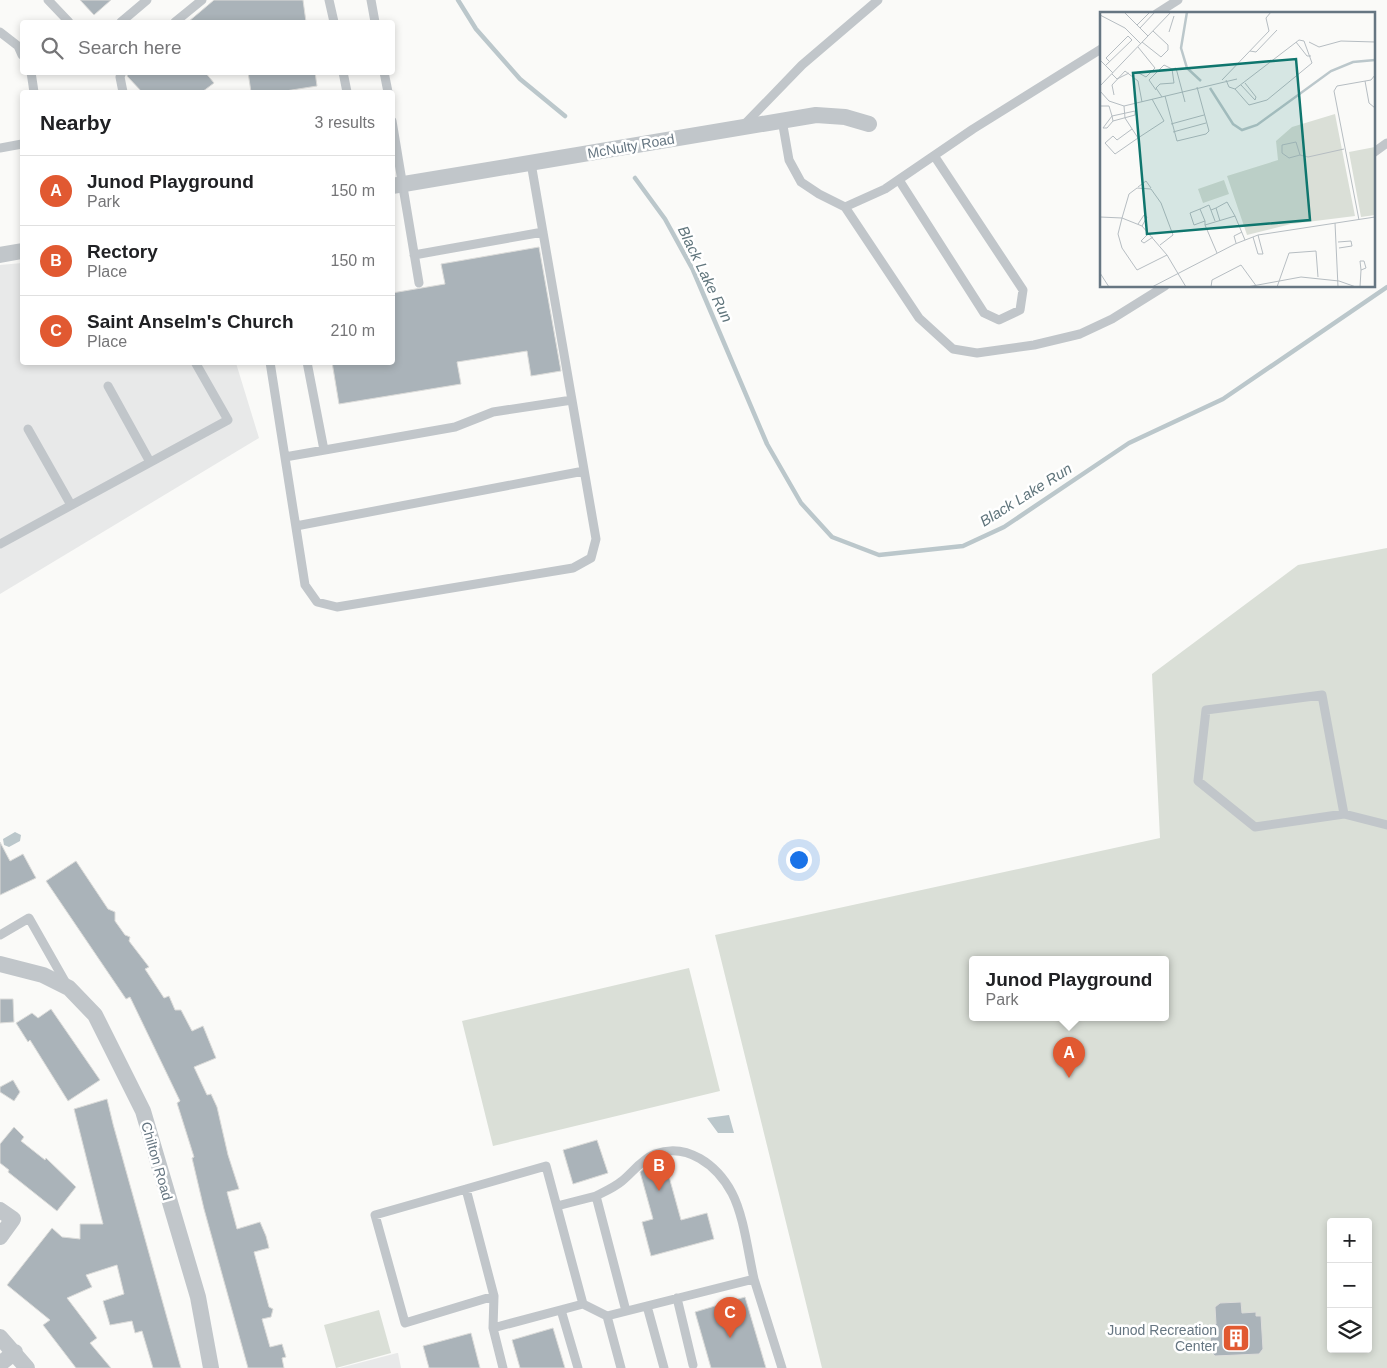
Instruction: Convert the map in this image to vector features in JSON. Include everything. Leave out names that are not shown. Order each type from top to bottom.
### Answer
[{"type":"street","name":"McNulty Road","points":[[398,185],[782,120],[829,114],[869,124]]},
{"type":"street","points":[[0,255],[20,251]]},
{"type":"street","name":"Chilton Road","points":[[0,964],[44,975],[69,988],[95,1015],[142,1111],[198,1297],[211,1368]]},
{"type":"street","points":[[0,1210],[13,1219],[0,1237]]},
{"type":"street","points":[[0,1337],[20,1359],[0,1364]]},
{"type":"lane","points":[[48,0],[67,20]]},
{"type":"lane","points":[[123,20],[147,0]]},
{"type":"lane","points":[[177,20],[202,0]]},
{"type":"lane","points":[[330,0],[334,20]]},
{"type":"lane","points":[[371,0],[375,20]]},
{"type":"lane","points":[[742,127],[802,65],[878,0]]},
{"type":"lane","points":[[1159,12],[1178,0]]},
{"type":"lane","points":[[0,32],[18,46],[20,50]]},
{"type":"lane","points":[[845,207],[885,189],[973,130],[1100,50]]},
{"type":"lane","points":[[31,75],[34,90]]},
{"type":"lane","points":[[121,75],[123,90]]},
{"type":"lane","points":[[344,75],[347,90]]},
{"type":"lane","points":[[385,75],[388,90]]},
{"type":"lane","points":[[782,120],[789,160],[801,182],[819,194],[845,207],[919,318],[953,349],[977,353],[1034,345],[1080,334],[1112,319],[1162,288]]},
{"type":"lane","points":[[1374,152],[1387,143]]},
{"type":"lane","points":[[0,148],[20,144]]},
{"type":"lane","points":[[395,153],[398,185],[419,283]]},
{"type":"lane","points":[[899,180],[984,313],[999,320],[1020,310],[1023,290],[935,157]]},
{"type":"lane","points":[[270,365],[306,585],[317,602],[337,607],[573,568],[591,558],[596,539],[531,163]]},
{"type":"lane","points":[[414,255],[543,232]]},
{"type":"lane","points":[[0,544],[228,420],[197,365]]},
{"type":"lane","points":[[309,365],[324,450]]},
{"type":"lane","points":[[108,386],[150,462]]},
{"type":"lane","points":[[285,457],[455,427],[493,412],[572,400]]},
{"type":"lane","points":[[28,429],[71,505]]},
{"type":"lane","points":[[296,526],[584,471]]},
{"type":"lane","points":[[1344,814],[1322,695],[1206,710],[1198,781],[1255,827],[1344,814],[1387,825]]},
{"type":"lane","points":[[0,935],[29,918],[69,988]]},
{"type":"lane","points":[[557,1206],[596,1196],[622,1182],[634,1168],[653,1155],[672,1149],[694,1154],[716,1170],[732,1194],[754,1279],[782,1368]]},
{"type":"lane","points":[[494,1296],[405,1323],[375,1215],[546,1166],[583,1304]]},
{"type":"lane","points":[[466,1189],[494,1296],[493,1328],[502,1368]]},
{"type":"lane","points":[[596,1196],[626,1311]]},
{"type":"lane","points":[[493,1328],[583,1304],[607,1316],[754,1279]]},
{"type":"lane","points":[[677,1298],[693,1365]]},
{"type":"lane","points":[[647,1306],[664,1368]]},
{"type":"lane","points":[[561,1310],[578,1368]]},
{"type":"lane","points":[[607,1316],[621,1368]]},
{"type":"shaded area","points":[[20,263],[20,365],[237,365],[259,438],[0,594],[0,265]]},
{"type":"shaded area","points":[[1387,548],[1387,1368],[822,1368],[715,935],[1160,838],[1152,674],[1298,565]]},
{"type":"shaded area","points":[[15,832],[21,835],[20,841],[9,847],[4,845],[3,839]]},
{"type":"shaded area","points":[[689,968],[720,1091],[493,1146],[462,1021]]},
{"type":"shaded area","points":[[729,1115],[734,1133],[718,1133],[707,1118]]},
{"type":"shaded area","points":[[379,1310],[391,1353],[336,1368],[324,1325]]},
{"type":"shaded area","points":[[397,1353],[401,1368],[340,1368]]},
{"type":"building","points":[[80,0],[111,0],[94,15]]},
{"type":"building","points":[[214,0],[303,0],[306,20],[190,20]]},
{"type":"building","points":[[207,75],[214,83],[205,90],[140,90],[127,76]]},
{"type":"building","points":[[248,75],[315,75],[317,86],[292,90],[251,90]]},
{"type":"building","points":[[539,247],[561,371],[531,376],[527,351],[457,362],[461,384],[339,404],[332,365],[395,365],[395,292],[445,284],[441,264]]},
{"type":"building","points":[[0,842],[10,861],[23,854],[36,878],[0,895]]},
{"type":"building","points":[[76,861],[108,909],[115,912],[115,921],[125,935],[130,937],[129,941],[149,967],[145,969],[164,998],[169,996],[175,1010],[181,1010],[192,1031],[203,1026],[216,1058],[194,1067],[207,1095],[211,1094],[217,1107],[228,1155],[239,1189],[227,1192],[237,1229],[260,1222],[266,1236],[269,1248],[254,1252],[269,1307],[273,1309],[271,1317],[262,1319],[270,1347],[282,1344],[286,1357],[282,1358],[284,1368],[248,1368],[204,1209],[192,1158],[194,1157],[177,1103],[180,1101],[130,997],[126,999],[46,881]]},
{"type":"building","points":[[0,999],[13,999],[14,1022],[0,1023]]},
{"type":"building","points":[[51,1009],[100,1080],[68,1101],[30,1040],[28,1042],[16,1023],[32,1013],[38,1018]]},
{"type":"building","points":[[13,1080],[20,1092],[14,1101],[0,1092],[0,1087]]},
{"type":"building","points":[[107,1099],[181,1368],[153,1368],[142,1331],[135,1333],[132,1321],[110,1325],[103,1301],[124,1294],[117,1265],[86,1275],[92,1287],[67,1298],[97,1338],[90,1343],[111,1368],[76,1368],[43,1325],[50,1320],[7,1285],[52,1228],[62,1237],[80,1239],[80,1224],[103,1224],[74,1109]]},
{"type":"building","points":[[14,1127],[24,1137],[21,1141],[45,1160],[46,1158],[76,1187],[57,1211],[8,1172],[9,1170],[0,1163],[0,1144]]},
{"type":"building","points":[[597,1140],[608,1173],[573,1184],[563,1150]]},
{"type":"building","points":[[665,1162],[681,1220],[707,1213],[714,1239],[651,1256],[642,1222],[653,1219],[640,1172],[645,1168]]},
{"type":"building","points":[[745,1297],[766,1368],[711,1368],[695,1312]]},
{"type":"building","name":"Junod Recreation Center","points":[[1241,1302],[1242,1313],[1256,1312],[1256,1316],[1261,1316],[1263,1349],[1259,1354],[1215,1356],[1211,1352],[1210,1326],[1216,1324],[1215,1307],[1220,1303]]},
{"type":"building","points":[[553,1328],[565,1368],[520,1368],[512,1340]]},
{"type":"building","points":[[471,1333],[480,1368],[429,1368],[423,1346]]},
{"type":"waterway","name":"Black Lake Run","points":[[458,0],[476,29],[520,79],[565,116]]},
{"type":"waterway","name":"Black Lake Run","points":[[635,178],[665,219],[693,270],[767,444],[801,503],[832,537],[879,555],[963,546],[1004,527],[1129,443],[1223,399],[1387,287]]},
{"type":"place","name":"Junod Playground","points":[[1069,1078]]},
{"type":"place","name":"Rectory","points":[[659,1191]]},
{"type":"place","name":"Saint Anselm's Church","points":[[730,1338]]},
{"type":"place","name":"Junod Recreation Center","points":[[1236,1338]]}]
